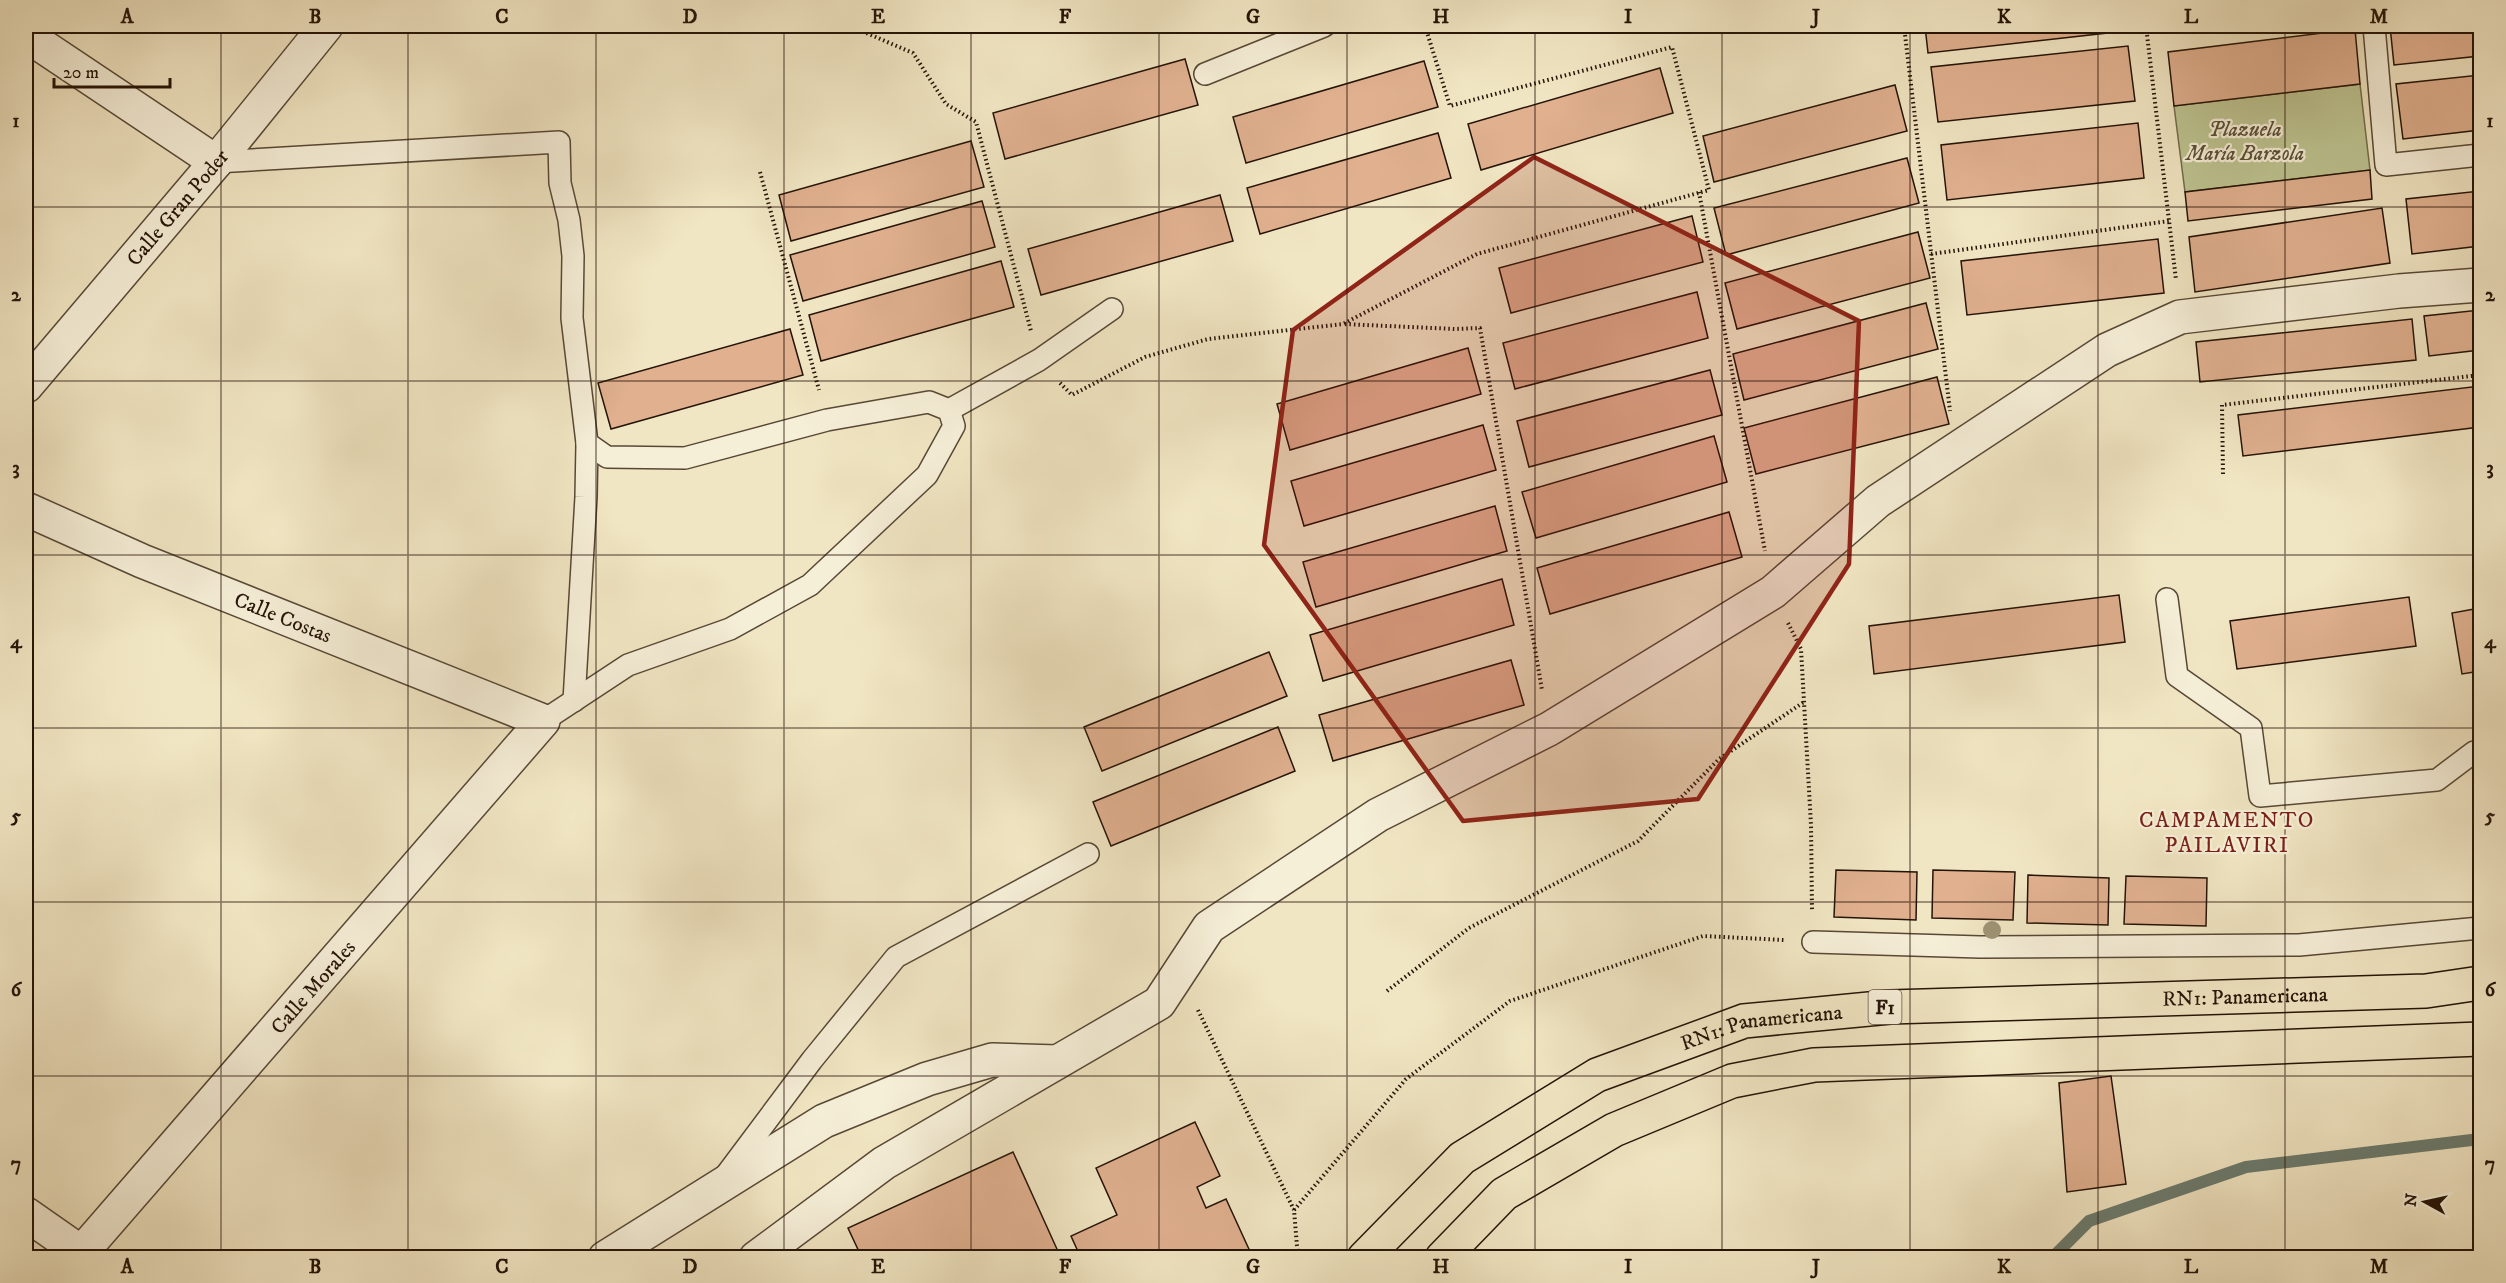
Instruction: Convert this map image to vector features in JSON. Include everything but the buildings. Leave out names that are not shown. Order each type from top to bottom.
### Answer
[{"type":"highway","name":"RN1: Panamericana","points":[[1364,1257],[1462,1158],[1597,1075],[1744,1021],[1890,1007],[2426,991],[2481,983]]},
{"type":"highway","points":[[1442,1257],[1504,1194],[1614,1131],[1732,1082],[1814,1065],[2481,1039]]},
{"type":"street","name":"Calle Gran Poder","points":[[26,386],[216,162],[327,26]]},
{"type":"street","points":[[26,35],[216,162]]},
{"type":"street","points":[[756,1257],[885,1163],[1159,1003],[1209,927],[1368,822],[1549,729],[1773,592],[1878,501],[2107,350],[2180,317],[2399,291],[2481,285]]},
{"type":"street","name":"Calle Costas","points":[[26,509],[142,561],[543,721]]},
{"type":"street","name":"Calle Morales","points":[[85,1255],[543,721]]},
{"type":"street","points":[[605,1257],[824,1121],[927,1079],[992,1060],[1058,1062]]},
{"type":"street","points":[[26,1214],[85,1255]]},
{"type":"lane","points":[[1205,74],[1324,26]]},
{"type":"lane","points":[[2374,26],[2386,165],[2481,154]]},
{"type":"lane","points":[[216,162],[559,142],[560,183],[569,220],[573,256],[572,318],[587,443],[574,701]]},
{"type":"lane","points":[[949,410],[1039,360],[1112,309]]},
{"type":"lane","points":[[587,443],[607,457],[685,458],[827,420],[929,402],[949,410]]},
{"type":"lane","points":[[543,721],[628,665],[730,630],[810,585],[927,475],[954,426],[949,410]]},
{"type":"lane","points":[[2167,599],[2176,676],[2251,728],[2260,796],[2437,780],[2474,752],[2481,751]]},
{"type":"lane","points":[[717,1188],[812,1060],[896,957],[1088,854]]},
{"type":"lane","points":[[1813,942],[1980,946],[2299,945],[2481,928]]},
{"type":"path","points":[[850,26],[913,53],[946,104],[976,122],[1039,360],[1072,395],[1145,357],[1208,339],[1343,324],[1480,328],[1549,729]]},
{"type":"path","points":[[1343,324],[1477,254],[1709,190],[1672,47],[1450,106],[1425,26]]},
{"type":"path","points":[[1904,26],[1954,450]]},
{"type":"path","points":[[2146,26],[2180,317]]},
{"type":"path","points":[[760,172],[827,420]]},
{"type":"path","points":[[1293,1210],[1406,1079],[1510,1001],[1703,936],[1813,942],[1811,825],[1801,649],[1773,592],[1699,192]]},
{"type":"path","points":[[1931,254],[2169,221]]},
{"type":"path","points":[[2223,474],[2222,405],[2481,375]]},
{"type":"path","points":[[1387,991],[1469,928],[1638,841],[1719,759],[1804,702]]},
{"type":"path","points":[[1179,972],[1293,1210],[1298,1257]]},
{"type":"highlighted area","points":[[1534,157],[1859,321],[1849,564],[1698,799],[1463,821],[1264,545],[1293,330]]},
{"type":"green space","name":"Plazuela María Barzola","points":[[2360,84],[2370,170],[2185,192],[2174,106]]},
{"type":"waterway","points":[[2052,1258],[2089,1221],[2246,1167],[2480,1139]]},
{"type":"district","name":"CAMPAMENTO PAILAVIRI","points":[[2227,832]]}]
